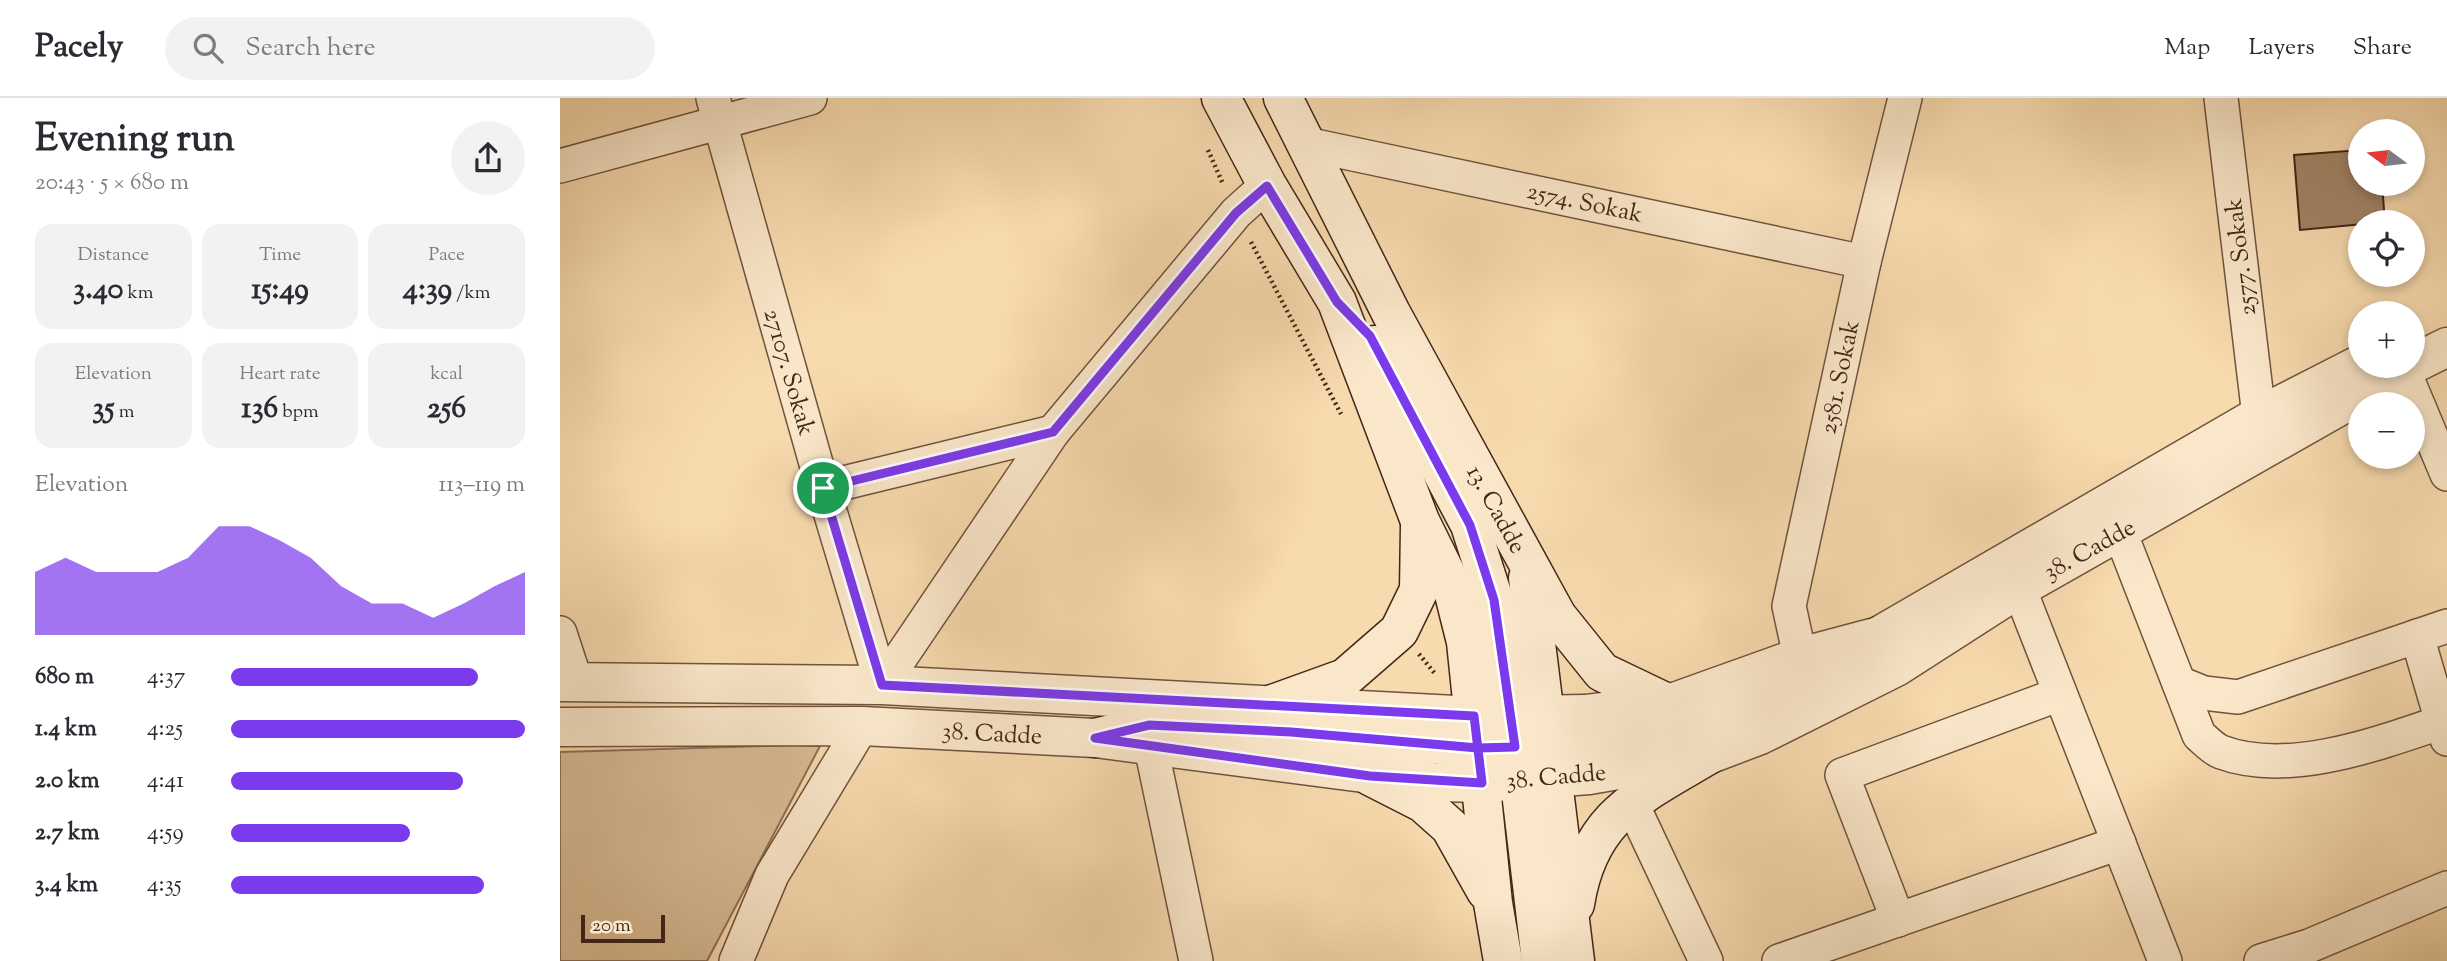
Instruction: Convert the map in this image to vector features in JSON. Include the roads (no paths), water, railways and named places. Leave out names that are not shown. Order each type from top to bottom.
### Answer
[{"type":"main road","name":"13. Cadde","points":[[1221,98],[1267,186],[1337,302],[1420,521],[1452,586],[1466,642],[1514,748],[1573,944]]},
{"type":"main road","name":"13. Cadde","points":[[1283,98],[1391,313],[1526,562],[1514,748],[1493,903],[1503,961]]},
{"type":"main road","points":[[1337,302],[1370,336],[1470,525],[1494,600],[1541,961]]},
{"type":"main road","name":"38. Cadde","points":[[2425,343],[2447,320]]},
{"type":"main road","name":"38. Cadde","points":[[2425,354],[2447,347]]},
{"type":"main road","name":"38. Cadde","points":[[560,727],[862,726],[1095,738],[1370,776],[1514,748],[1669,704],[1800,657],[1879,636],[2259,416],[2348,371]]},
{"type":"main road","name":"38. Cadde","points":[[568,682],[882,685],[1267,706],[1514,748],[1590,775],[1710,754],[1760,735],[1896,667],[2018,588],[2120,532],[2378,378]]},
{"type":"main road","points":[[1267,706],[1345,678],[1399,631],[1419,590],[1420,521]]},
{"type":"main road","points":[[1526,562],[1557,616],[1602,672],[1669,704]]},
{"type":"main road","points":[[1095,738],[1149,725],[1514,748],[1638,736],[1757,706],[1833,674],[1879,636]]},
{"type":"main road","points":[[1573,944],[1580,872],[1604,828],[1630,802],[1710,754]]},
{"type":"main road","points":[[1370,776],[1423,803],[1450,827],[1493,903]]},
{"type":"street","points":[[560,166],[717,109],[810,98]]},
{"type":"street","name":"2581. Sokak","points":[[1800,657],[1789,606],[1864,261],[1905,98]]},
{"type":"street","name":"2577. Sokak","points":[[2221,98],[2259,416]]},
{"type":"street","name":"27107. Sokak","points":[[717,109],[823,488],[882,685]]},
{"type":"street","name":"2574. Sokak","points":[[1306,144],[1864,261]]},
{"type":"street","points":[[882,685],[1053,432],[1236,213],[1267,186]]},
{"type":"street","points":[[2416,378],[2447,474]]},
{"type":"street","points":[[823,488],[1053,432]]},
{"type":"street","points":[[2120,532],[2179,682],[2200,735],[2218,751],[2278,763],[2444,731],[2432,631],[2238,697],[2204,693],[2179,682]]},
{"type":"street","points":[[2018,588],[2165,961]]},
{"type":"street","points":[[560,633],[568,682]]},
{"type":"street","points":[[1899,920],[1842,775],[2060,694]]},
{"type":"street","points":[[736,961],[772,875],[862,726]]},
{"type":"street","points":[[1151,747],[1196,961]]},
{"type":"street","points":[[1630,802],[1706,961]]},
{"type":"street","points":[[1779,961],[2119,843]]},
{"type":"street","points":[[2261,961],[2312,954],[2447,888]]}]
